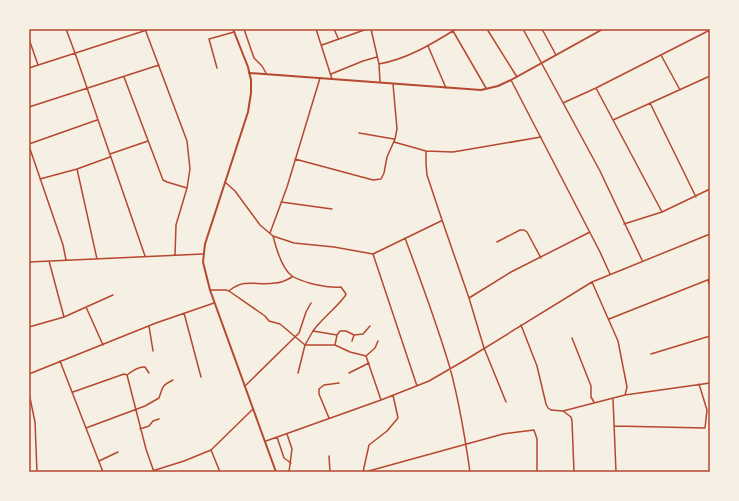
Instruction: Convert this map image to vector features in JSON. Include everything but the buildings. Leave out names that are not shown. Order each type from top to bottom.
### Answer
[{"type":"main road","points":[[249,73],[446,88],[486,89],[498,86],[517,77],[603,29]]},
{"type":"main road","points":[[234,31],[249,73],[252,90],[248,112],[212,221],[203,254],[203,266],[214,303],[276,472]]},
{"type":"street","points":[[66,29],[144,256]]},
{"type":"street","points":[[29,68],[150,29]]},
{"type":"street","points":[[244,29],[254,58],[262,66],[266,74]]},
{"type":"street","points":[[316,29],[333,79]]},
{"type":"street","points":[[334,29],[338,39]]},
{"type":"street","points":[[322,45],[367,29]]},
{"type":"street","points":[[371,29],[377,57],[380,83]]},
{"type":"street","points":[[378,64],[396,60],[428,46],[456,29]]},
{"type":"street","points":[[488,29],[517,77]]},
{"type":"street","points":[[523,29],[600,171],[642,261]]},
{"type":"street","points":[[542,29],[556,55]]},
{"type":"street","points":[[145,30],[187,141],[190,169],[187,188],[176,225],[175,255]]},
{"type":"street","points":[[564,103],[710,30]]},
{"type":"street","points":[[217,68],[208,39],[234,31]]},
{"type":"street","points":[[453,31],[486,89]]},
{"type":"street","points":[[29,38],[38,65]]},
{"type":"street","points":[[428,46],[446,88]]},
{"type":"street","points":[[661,55],[680,90]]},
{"type":"street","points":[[331,74],[377,57]]},
{"type":"street","points":[[29,107],[159,65]]},
{"type":"street","points":[[124,76],[163,180],[187,188]]},
{"type":"street","points":[[613,120],[710,76]]},
{"type":"street","points":[[270,233],[320,78]]},
{"type":"street","points":[[511,80],[590,232],[610,274]]},
{"type":"street","points":[[295,159],[377,180],[381,179],[397,129],[393,84]]},
{"type":"street","points":[[596,88],[662,212]]},
{"type":"street","points":[[650,103],[696,197]]},
{"type":"street","points":[[66,260],[63,245],[29,145],[98,120]]},
{"type":"street","points":[[359,133],[395,139]]},
{"type":"street","points":[[394,142],[426,151],[453,152],[541,137]]},
{"type":"street","points":[[109,154],[148,141]]},
{"type":"street","points":[[426,151],[427,175],[469,298],[484,348],[506,402]]},
{"type":"street","points":[[40,179],[77,169],[110,157]]},
{"type":"street","points":[[77,169],[97,259]]},
{"type":"street","points":[[225,182],[235,190],[260,225],[273,236],[294,243],[373,254],[442,220]]},
{"type":"street","points":[[624,224],[662,212],[710,189]]},
{"type":"street","points":[[281,202],[332,209]]},
{"type":"street","points":[[497,242],[520,230],[524,230],[527,232],[541,258]]},
{"type":"street","points":[[469,298],[511,272],[590,232]]},
{"type":"street","points":[[264,442],[417,386],[438,376],[592,282],[710,234]]},
{"type":"street","points":[[273,236],[276,248],[287,271],[292,277],[308,283],[326,287],[341,287],[346,294],[345,298],[329,312],[313,331],[305,345],[298,373]]},
{"type":"street","points":[[405,238],[430,306],[450,368],[466,444],[470,472]]},
{"type":"street","points":[[29,262],[203,254]]},
{"type":"street","points":[[373,254],[417,386]]},
{"type":"street","points":[[50,261],[64,317]]},
{"type":"street","points":[[229,291],[241,284],[275,284],[292,277]]},
{"type":"street","points":[[609,319],[709,280],[710,287]]},
{"type":"street","points":[[592,282],[621,349],[627,387],[625,395]]},
{"type":"street","points":[[210,290],[229,291],[265,316],[269,321],[280,324],[305,345],[336,344],[350,352],[366,356]]},
{"type":"street","points":[[29,328],[64,317],[113,295]]},
{"type":"street","points":[[29,374],[149,326],[214,303]]},
{"type":"street","points":[[245,386],[295,337],[311,303]]},
{"type":"street","points":[[86,306],[103,345]]},
{"type":"street","points":[[184,313],[201,377]]},
{"type":"street","points":[[521,325],[537,366],[548,408],[556,412],[625,395],[710,383]]},
{"type":"street","points":[[149,326],[153,351]]},
{"type":"street","points":[[336,344],[337,335],[340,331],[346,331],[354,335],[363,334],[370,326]]},
{"type":"street","points":[[313,331],[337,335]]},
{"type":"street","points":[[352,341],[354,335]]},
{"type":"street","points":[[651,354],[710,336]]},
{"type":"street","points":[[572,338],[590,386],[594,403]]},
{"type":"street","points":[[366,356],[375,348],[378,341]]},
{"type":"street","points":[[366,356],[381,400]]},
{"type":"street","points":[[60,361],[103,472]]},
{"type":"street","points":[[349,373],[369,363]]},
{"type":"street","points":[[73,392],[124,374],[127,375],[143,366],[148,373]]},
{"type":"street","points":[[127,375],[140,429],[154,471]]},
{"type":"street","points":[[86,428],[145,406],[159,398],[160,390],[165,384],[173,380]]},
{"type":"street","points":[[329,418],[319,394],[319,389],[324,385],[338,383]]},
{"type":"street","points":[[614,426],[705,428],[707,410],[699,384]]},
{"type":"street","points":[[29,393],[35,422],[37,472]]},
{"type":"street","points":[[393,395],[398,418],[387,431],[369,445],[364,472],[503,434],[534,430],[537,439],[537,472]]},
{"type":"street","points":[[613,399],[616,472]]},
{"type":"street","points":[[148,472],[184,461],[211,450],[253,409]]},
{"type":"street","points":[[563,411],[572,421],[574,472]]},
{"type":"street","points":[[140,429],[149,426],[153,421],[159,418]]},
{"type":"street","points":[[287,434],[292,449],[289,472]]},
{"type":"street","points":[[277,438],[284,458],[291,463]]},
{"type":"street","points":[[211,450],[220,472]]},
{"type":"street","points":[[99,460],[118,452]]},
{"type":"street","points":[[329,456],[330,472]]}]
